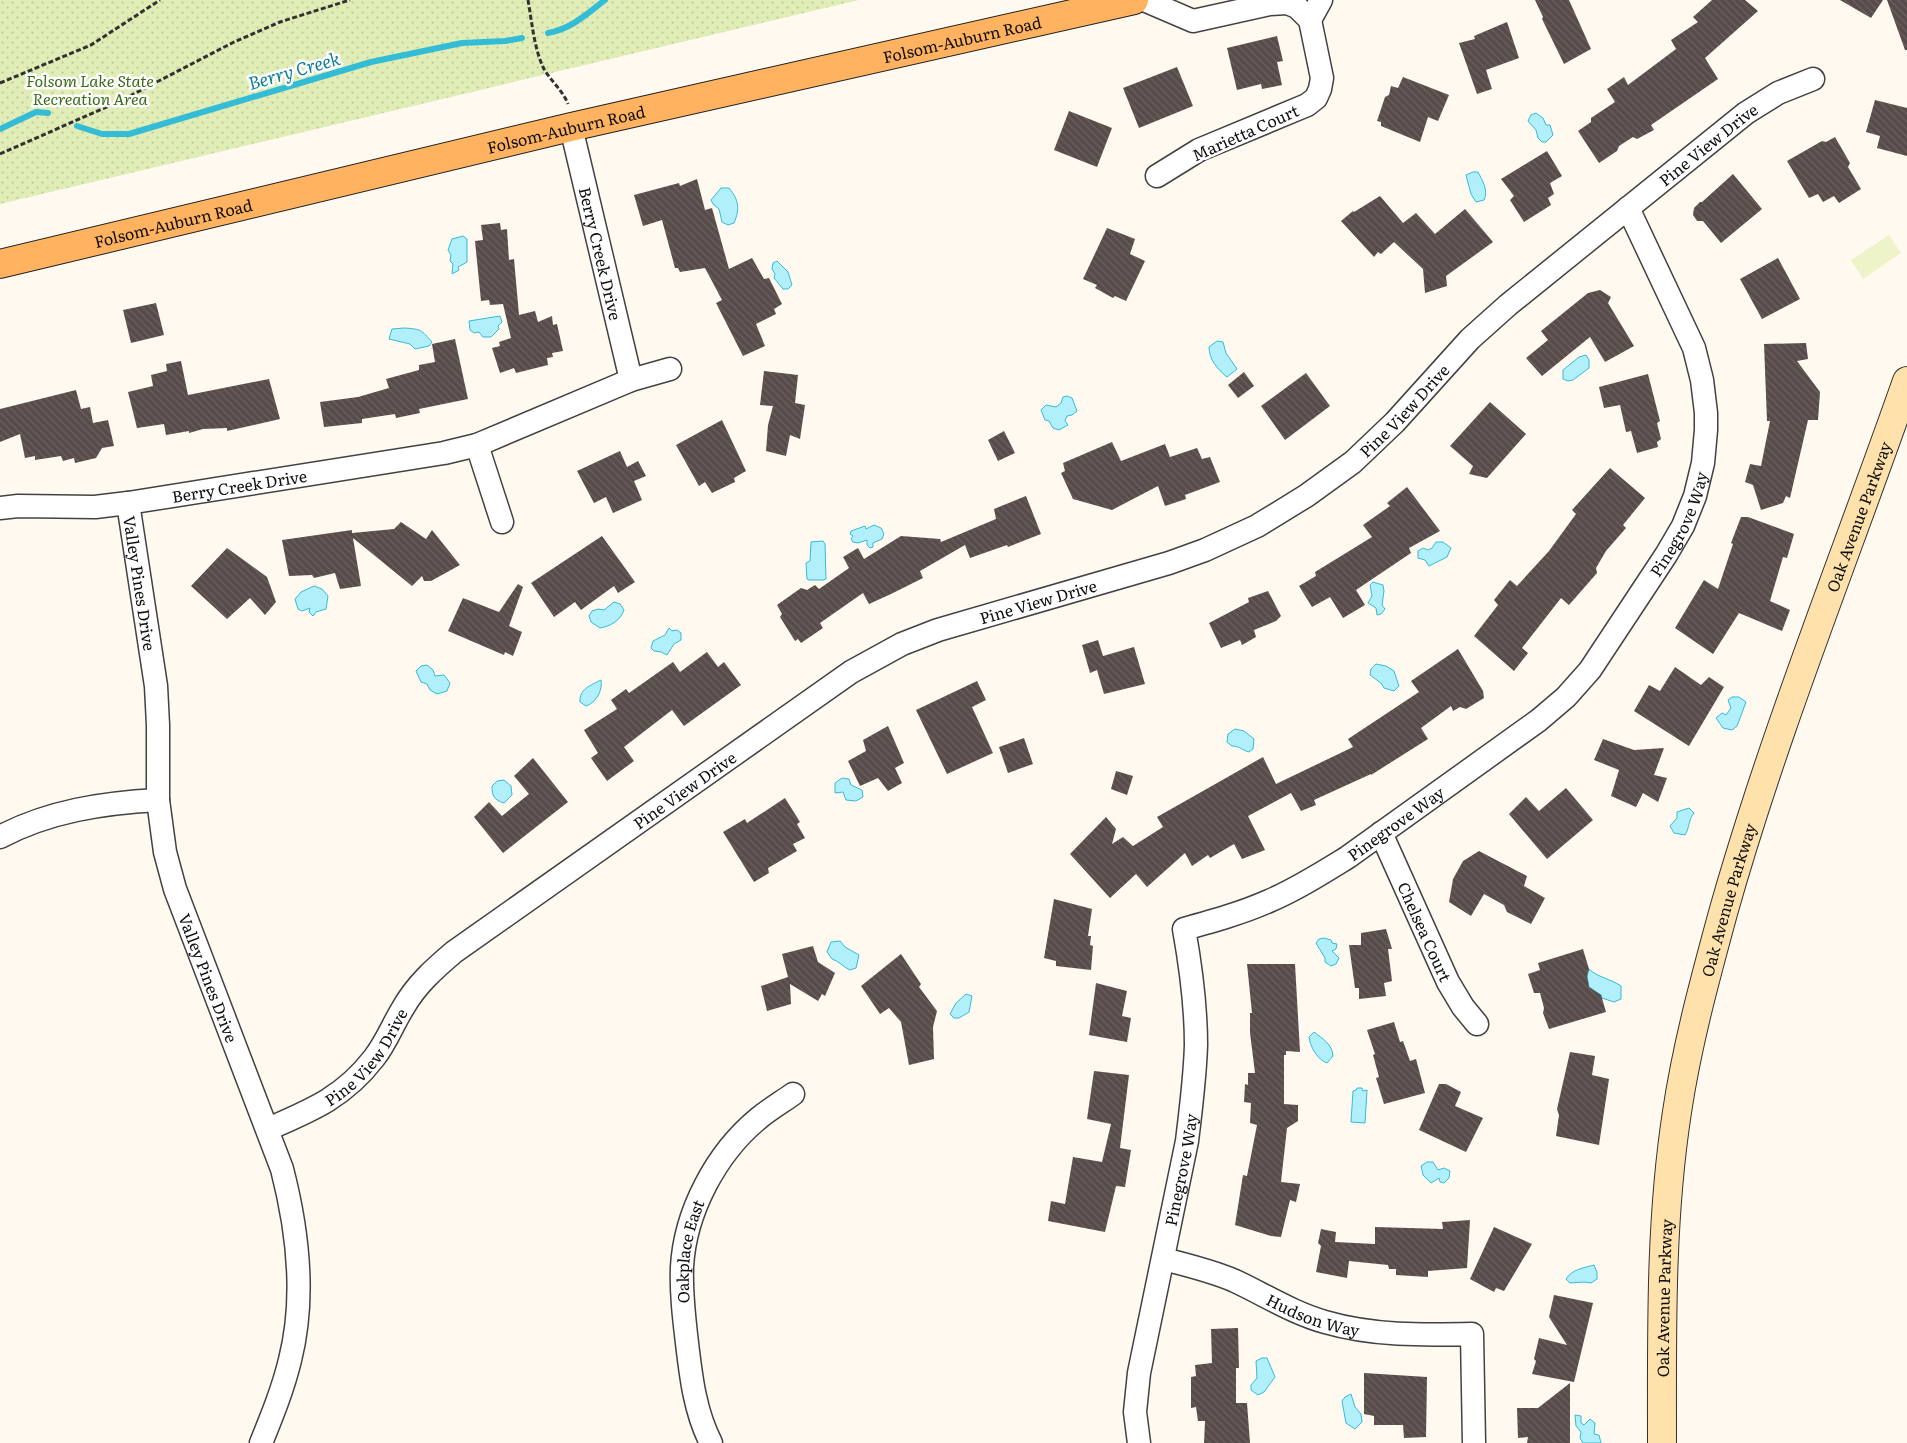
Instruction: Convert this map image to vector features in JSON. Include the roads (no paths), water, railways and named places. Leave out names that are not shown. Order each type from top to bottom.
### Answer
[{"type":"main road","name":"Folsom-Auburn Road","points":[[0,264],[571,127],[1134,0]]},
{"type":"main road","name":"Oak Avenue Parkway","points":[[1662,1443],[1662,1294],[1666,1202],[1677,1112],[1692,1029],[1737,865],[1767,768],[1907,381]]},
{"type":"street","points":[[1144,0],[1193,21],[1270,4],[1286,3],[1297,7],[1310,20],[1321,0]]},
{"type":"street","name":"Marietta Court","points":[[1157,176],[1199,150],[1307,104],[1316,98],[1322,78],[1310,20]]},
{"type":"street","name":"Pine View Drive","points":[[268,1129],[316,1108],[348,1086],[374,1058],[413,992],[425,977],[454,952],[851,672],[902,644],[938,630],[1169,563],[1205,550],[1257,526],[1306,496],[1353,462],[1395,422],[1470,339],[1508,305],[1762,102],[1795,85],[1813,79]]},
{"type":"street","name":"Berry Creek Drive","points":[[571,127],[631,380]]},
{"type":"street","name":"Pinegrove Way","points":[[1139,1443],[1135,1412],[1136,1393],[1187,1141],[1192,1103],[1196,1045],[1195,1007],[1184,930],[1219,920],[1269,901],[1317,876],[1348,857],[1539,720],[1566,697],[1590,670],[1666,555],[1682,526],[1695,496],[1703,463],[1706,430],[1702,380],[1688,333],[1628,208]]},
{"type":"street","name":"Berry Creek Drive","points":[[0,508],[95,507],[128,503],[444,453],[477,444],[631,380],[670,369]]},
{"type":"street","points":[[477,444],[502,522]]},
{"type":"street","name":"Valley Pines Drive","points":[[128,503],[156,686],[158,800],[165,852],[175,889],[268,1129],[292,1206],[297,1244],[299,1283],[296,1321],[290,1359],[280,1396],[261,1443]]},
{"type":"street","points":[[0,837],[44,818],[81,808],[119,802],[158,800]]},
{"type":"street","name":"Chelsea Court","points":[[1381,833],[1448,982],[1463,1007],[1477,1024]]},
{"type":"street","name":"Oakplace East","points":[[711,1443],[697,1408],[691,1378],[682,1296],[682,1265],[687,1234],[697,1205],[710,1178],[723,1158],[737,1140],[759,1118],[794,1094]]},
{"type":"street","name":"Hudson Way","points":[[1163,1259],[1196,1267],[1233,1280],[1296,1311],[1325,1322],[1370,1332],[1417,1335],[1472,1334],[1474,1443]]},
{"type":"water","points":[[1536,113],[1543,118],[1546,125],[1550,125],[1553,135],[1546,142],[1542,142],[1538,138],[1536,130],[1528,121],[1531,115]]},
{"type":"water","points":[[1478,172],[1486,193],[1484,200],[1476,202],[1471,194],[1466,175]]},
{"type":"water","points":[[721,188],[729,188],[738,205],[734,223],[728,225],[722,222],[719,209],[711,200]]},
{"type":"water","points":[[463,236],[467,239],[467,262],[458,267],[459,270],[452,274],[453,264],[450,261],[451,255],[448,250],[452,239]]},
{"type":"water","points":[[777,261],[788,272],[792,285],[788,289],[783,289],[774,278],[773,263]]},
{"type":"water","points":[[500,316],[502,322],[498,326],[499,329],[491,337],[483,337],[479,332],[474,333],[470,330],[469,321]]},
{"type":"water","points":[[404,328],[421,331],[432,342],[429,346],[415,349],[410,344],[389,339],[392,329]]},
{"type":"water","points":[[1217,341],[1223,342],[1226,353],[1237,369],[1227,377],[1210,356],[1209,347]]},
{"type":"water","points":[[1586,355],[1589,360],[1589,368],[1573,380],[1563,379],[1563,370],[1579,357]]},
{"type":"water","points":[[1063,397],[1072,398],[1077,411],[1067,416],[1065,421],[1068,425],[1059,430],[1053,428],[1049,421],[1045,420],[1041,410],[1046,405],[1056,407],[1061,403]]},
{"type":"water","points":[[874,525],[881,528],[884,534],[882,539],[873,543],[873,547],[870,548],[867,545],[867,540],[858,543],[853,542],[851,539],[853,536],[850,534],[851,531],[865,526],[866,529]]},
{"type":"water","points":[[823,541],[825,544],[826,579],[809,580],[807,579],[806,563],[810,561],[811,542]]},
{"type":"water","points":[[1436,542],[1443,542],[1451,548],[1447,557],[1429,566],[1425,560],[1418,558],[1418,551],[1423,548],[1428,550],[1432,548]]},
{"type":"water","points":[[1373,582],[1383,585],[1384,591],[1382,605],[1385,609],[1381,614],[1377,615],[1376,608],[1368,603],[1372,596],[1370,585]]},
{"type":"water","points":[[314,586],[322,589],[328,596],[326,609],[316,612],[313,616],[309,612],[310,608],[302,611],[298,609],[295,599],[301,592]]},
{"type":"water","points":[[614,602],[620,604],[624,610],[618,620],[600,628],[591,622],[589,616],[592,611],[604,610]]},
{"type":"water","points":[[669,628],[672,631],[677,630],[681,633],[681,640],[674,644],[667,655],[654,651],[651,648],[653,641],[665,635]]},
{"type":"water","points":[[1376,664],[1386,666],[1394,671],[1399,686],[1394,691],[1384,688],[1381,683],[1370,675],[1371,669]]},
{"type":"water","points":[[427,665],[433,670],[435,676],[444,675],[450,683],[447,691],[437,694],[430,690],[427,684],[421,682],[416,671],[421,666]]},
{"type":"water","points":[[601,680],[600,692],[596,699],[586,706],[580,702],[581,694]]},
{"type":"water","points":[[1732,697],[1739,697],[1746,702],[1737,726],[1732,730],[1723,728],[1716,718],[1722,713],[1726,715],[1731,708],[1728,700]]},
{"type":"water","points":[[1235,729],[1244,731],[1254,739],[1253,749],[1249,752],[1232,746],[1227,742],[1228,734]]},
{"type":"water","points":[[842,778],[849,779],[851,785],[862,790],[863,797],[856,801],[846,800],[843,792],[835,793],[835,783]]},
{"type":"water","points":[[504,780],[511,786],[512,795],[504,803],[494,797],[492,786],[497,781]]},
{"type":"water","points":[[1689,808],[1694,813],[1685,835],[1674,833],[1670,826],[1677,818],[1677,812]]},
{"type":"water","points":[[1324,938],[1337,944],[1336,949],[1332,951],[1339,958],[1336,964],[1331,966],[1325,962],[1325,958],[1316,943],[1319,939]]},
{"type":"water","points":[[840,941],[845,947],[859,955],[856,968],[848,969],[832,959],[827,952],[831,942]]},
{"type":"water","points":[[1589,969],[1621,986],[1621,999],[1614,1002],[1602,998],[1601,995],[1589,987],[1587,976]]},
{"type":"water","points":[[966,994],[972,996],[969,1012],[959,1018],[954,1018],[950,1014],[956,1003]]},
{"type":"water","points":[[1314,1032],[1331,1048],[1333,1056],[1327,1063],[1315,1053],[1311,1045],[1309,1037]]},
{"type":"water","points":[[1357,1088],[1362,1088],[1363,1091],[1367,1090],[1365,1123],[1351,1122],[1353,1091]]},
{"type":"water","points":[[1427,1162],[1433,1162],[1438,1170],[1444,1168],[1450,1171],[1449,1178],[1444,1183],[1440,1182],[1439,1178],[1431,1183],[1423,1175],[1421,1166]]},
{"type":"water","points":[[1594,1265],[1597,1279],[1591,1283],[1570,1283],[1566,1279],[1575,1271]]},
{"type":"water","points":[[1267,1358],[1275,1377],[1264,1392],[1258,1395],[1251,1390],[1251,1385],[1257,1378],[1256,1361]]},
{"type":"water","points":[[1351,1394],[1355,1407],[1361,1414],[1362,1422],[1355,1429],[1346,1423],[1342,1401]]},
{"type":"water","points":[[1575,1415],[1581,1416],[1581,1423],[1584,1425],[1590,1419],[1595,1423],[1594,1434],[1599,1435],[1601,1443],[1583,1443],[1580,1438],[1581,1432],[1576,1426]]},
{"type":"waterway","name":"Berry Creek","points":[[548,33],[564,28],[585,16],[605,0]]},
{"type":"waterway","name":"Berry Creek","points":[[77,126],[102,134],[129,134],[371,62],[462,43],[505,41],[522,38]]},
{"type":"waterway","points":[[0,129],[36,112],[48,113]]},
{"type":"park label","name":"Folsom Lake State Recreation Area","points":[[90,89]]}]
